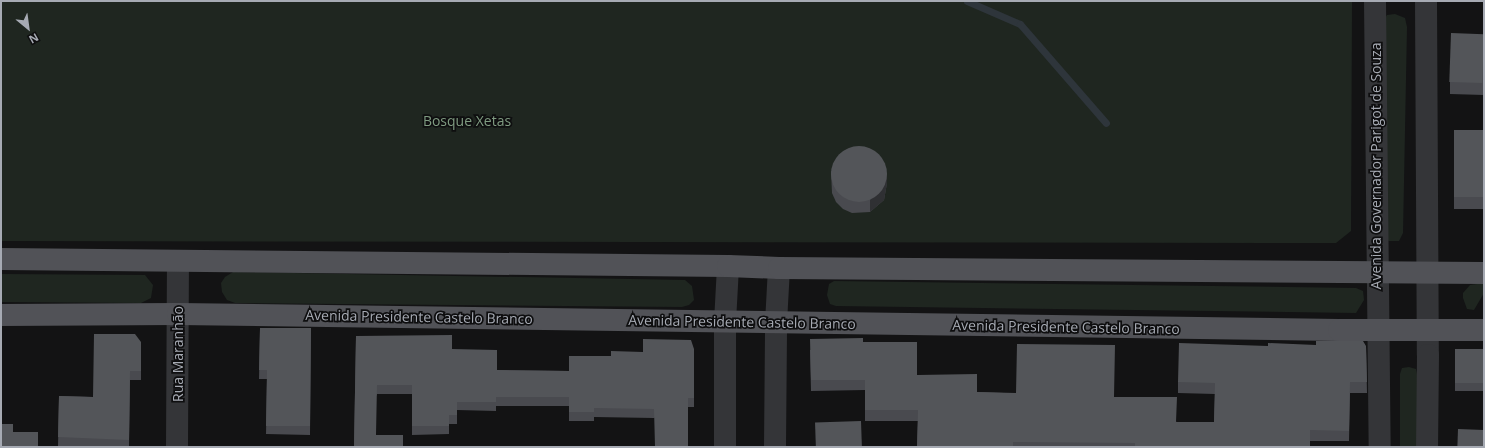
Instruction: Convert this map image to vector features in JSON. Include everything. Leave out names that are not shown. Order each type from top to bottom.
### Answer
[{"type":"main road","points":[[1,259],[728,266],[779,268],[1484,273]]},
{"type":"main road","name":"Avenida Presidente Castelo Branco","points":[[1,314],[178,314],[776,323],[1484,330]]},
{"type":"street","name":"Avenida Governador Parigot de Souza","points":[[1375,1],[1376,272],[1380,447]]},
{"type":"street","points":[[1426,1],[1428,330],[1427,447]]},
{"type":"street","name":"Rua Maranhão","points":[[177,447],[178,261]]},
{"type":"street","points":[[725,447],[725,322],[728,266]]},
{"type":"street","points":[[775,447],[776,323],[779,268]]},
{"type":"green space","name":"Bosque Xetas","points":[[1,1],[1352,1],[1351,231],[1336,243],[1,241]]},
{"type":"green space","points":[[1395,14],[1405,18],[1407,27],[1403,233],[1399,241],[1389,241],[1382,237],[1380,26],[1387,15]]},
{"type":"green space","points":[[233,272],[685,280],[692,286],[694,300],[689,305],[682,307],[235,303],[227,300],[222,292],[221,283],[225,277]]},
{"type":"green space","points":[[1,274],[145,275],[153,285],[151,298],[141,303],[1,302]]},
{"type":"green space","points":[[834,281],[1356,288],[1363,291],[1364,300],[1356,313],[836,306],[830,304],[827,295],[829,284]]},
{"type":"green space","points":[[1484,283],[1484,293],[1474,310],[1467,309],[1463,298],[1463,293],[1470,285]]},
{"type":"green space","points":[[1409,367],[1416,369],[1417,374],[1418,447],[1400,447],[1400,374],[1402,368]]},
{"type":"building","points":[[1451,33],[1484,34],[1482,83],[1449,82]]},
{"type":"building","points":[[1454,130],[1484,130],[1484,197],[1454,197]]},
{"type":"building","points":[[859,146],[870,148],[879,154],[885,163],[887,174],[885,185],[879,194],[870,200],[859,202],[848,200],[839,194],[833,185],[831,174],[833,163],[839,154],[848,148]]},
{"type":"building","points":[[260,328],[311,328],[310,426],[266,426],[267,370],[259,370]]},
{"type":"building","points":[[94,334],[135,334],[141,342],[141,371],[130,371],[129,440],[58,437],[59,396],[93,397]]},
{"type":"building","points":[[452,335],[452,349],[497,350],[497,370],[569,371],[569,356],[611,356],[611,351],[643,352],[643,339],[691,340],[694,349],[694,398],[688,398],[688,447],[655,447],[654,409],[594,408],[594,412],[569,412],[569,397],[496,397],[496,402],[457,402],[457,415],[449,415],[449,426],[412,426],[412,385],[377,385],[376,435],[403,435],[403,447],[354,447],[356,336]]},
{"type":"building","points":[[863,338],[863,342],[917,342],[917,375],[977,374],[977,392],[1016,393],[1017,344],[1115,345],[1114,397],[1177,397],[1176,422],[1214,422],[1215,383],[1178,382],[1179,343],[1268,346],[1268,343],[1316,345],[1316,341],[1363,341],[1366,346],[1367,382],[1350,382],[1349,431],[1310,430],[1310,447],[1135,447],[1135,443],[1013,442],[1013,447],[917,447],[918,410],[865,410],[865,380],[811,380],[810,339]]},
{"type":"building","points":[[1455,349],[1484,349],[1484,383],[1455,383]]},
{"type":"building","points":[[861,421],[862,447],[816,447],[815,423]]},
{"type":"building","points":[[1,424],[13,424],[13,432],[38,432],[38,447],[1,447]]},
{"type":"building","points":[[1458,429],[1484,430],[1483,447],[1457,447]]},
{"type":"waterway","points":[[967,1],[1020,24],[1106,123]]}]
